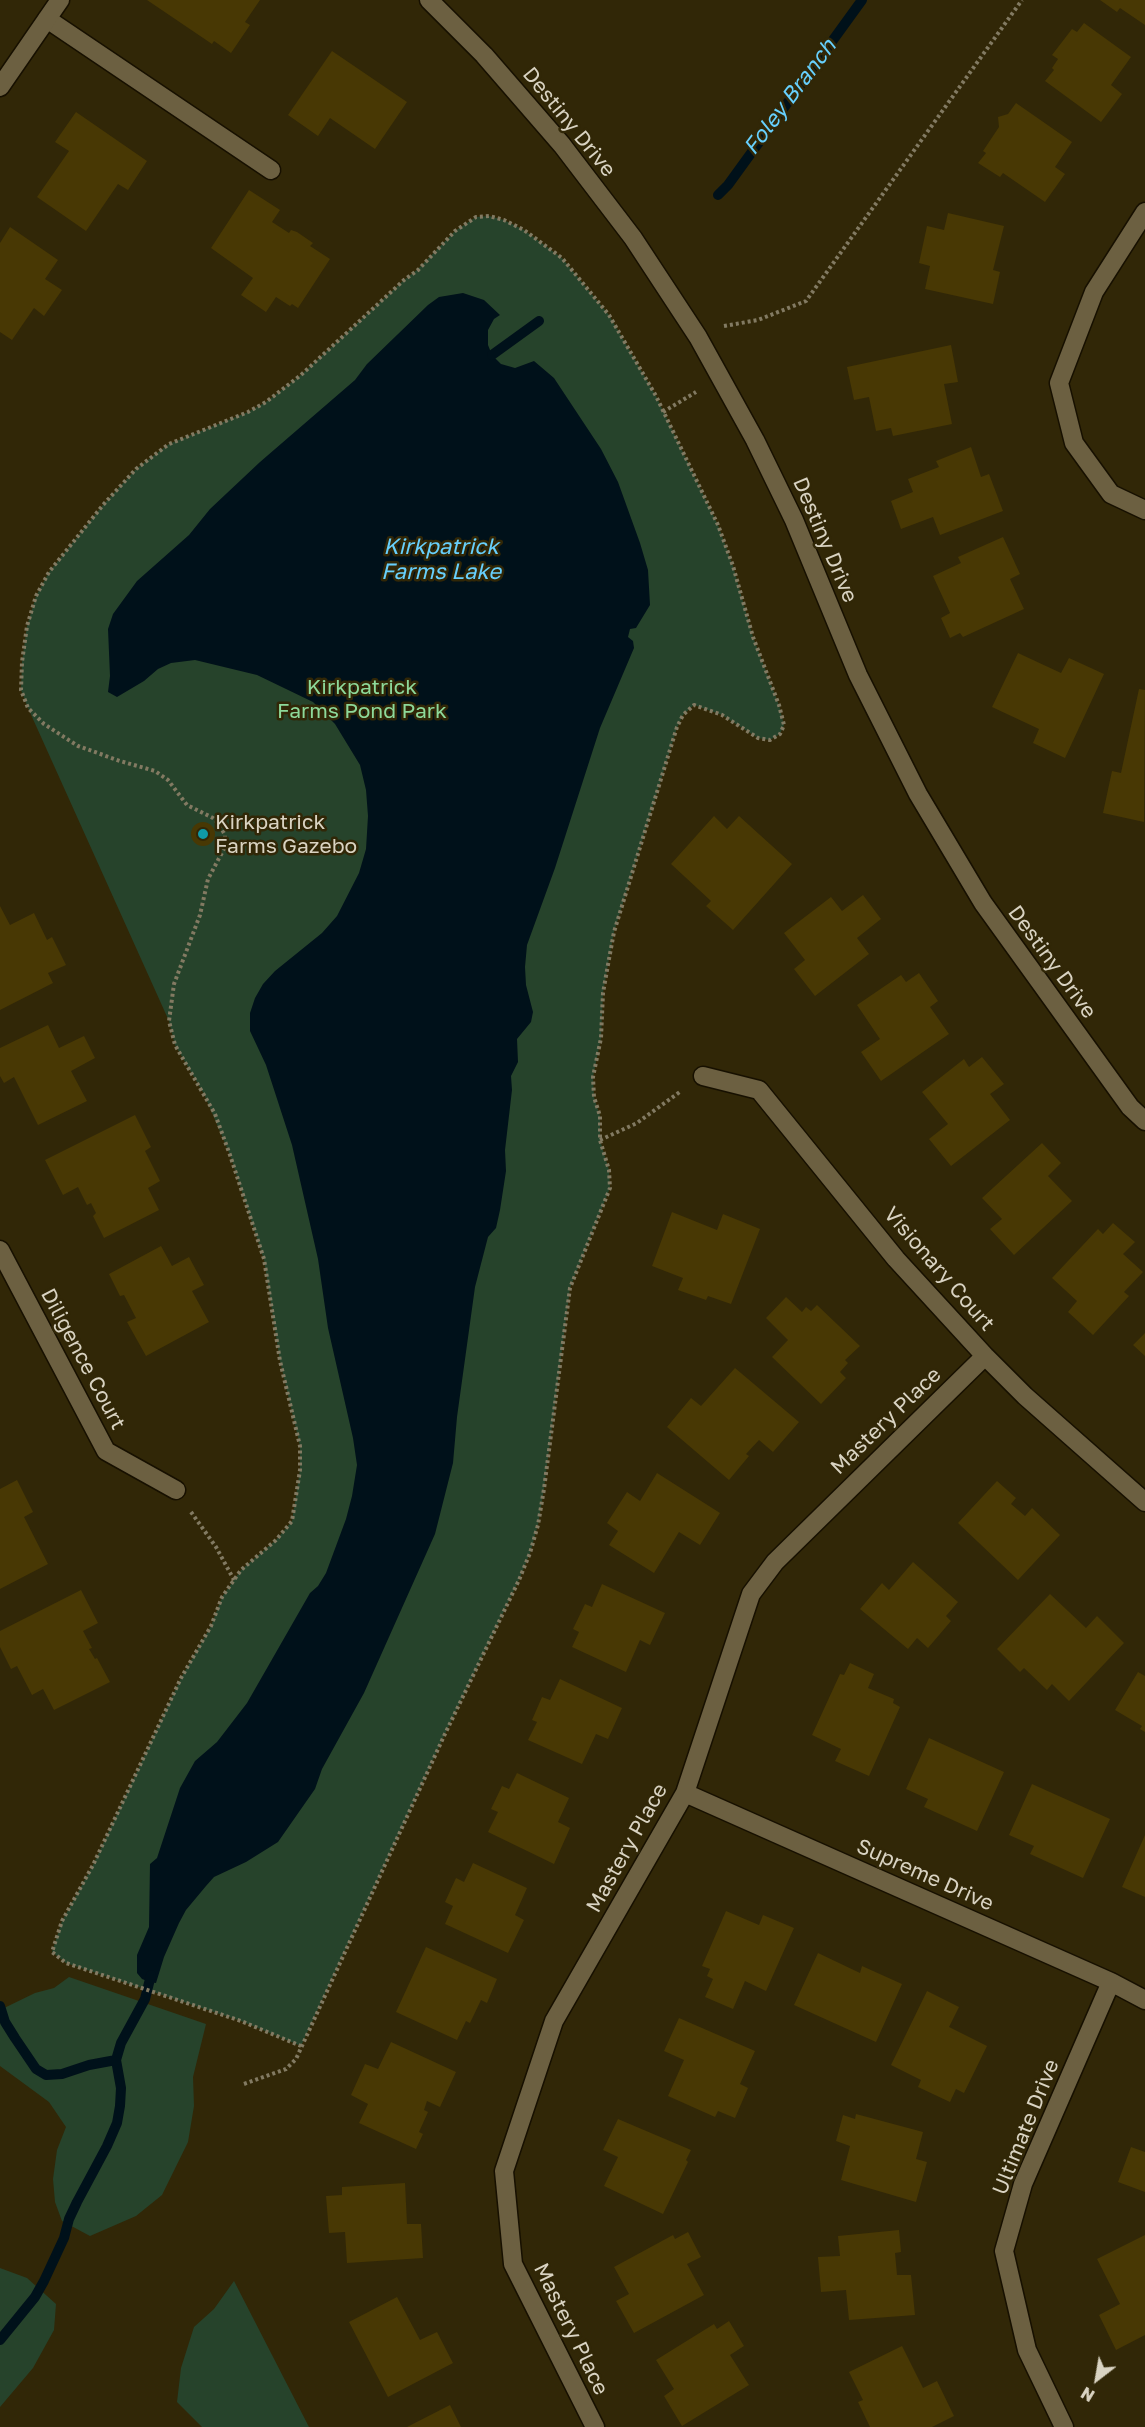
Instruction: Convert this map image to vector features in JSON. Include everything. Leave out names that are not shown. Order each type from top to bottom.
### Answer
[{"type":"street","points":[[0,87],[60,0]]},
{"type":"street","name":"Destiny Drive","points":[[429,0],[484,55],[562,144],[633,238],[698,337],[755,440],[794,520],[858,675],[918,794],[990,913],[1130,1107],[1145,1121]]},
{"type":"street","points":[[46,20],[271,170]]},
{"type":"street","points":[[1145,212],[1094,292],[1059,384],[1074,443],[1111,494],[1145,510]]},
{"type":"street","name":"Visionary Court","points":[[703,1076],[759,1090],[896,1259],[986,1356],[1025,1396],[1145,1502]]},
{"type":"street","name":"Diligence Court","points":[[0,1250],[106,1451],[176,1490]]},
{"type":"street","name":"Mastery Place","points":[[595,2427],[513,2264],[504,2171],[554,2021],[685,1793],[751,1594],[775,1562],[986,1356]]},
{"type":"street","name":"Supreme Drive","points":[[685,1793],[1112,1982],[1145,2001]]},
{"type":"street","name":"Ultimate Drive","points":[[1064,2427],[1027,2350],[1004,2251],[1023,2184],[1112,1982]]},
{"type":"path","points":[[698,337],[726,325],[758,320],[806,301],[1022,0]]},
{"type":"path","points":[[244,2084],[286,2069],[296,2059],[530,1553],[538,1525],[544,1489],[570,1288],[610,1188],[609,1170],[600,1140],[600,1116],[594,1097],[593,1077],[602,1038],[603,993],[609,959],[624,900],[677,728],[683,715],[694,705],[722,715],[758,738],[770,740],[780,734],[784,725],[779,705],[753,637],[722,536],[663,412],[609,315],[562,258],[524,230],[504,220],[489,216],[476,217],[455,231],[418,270],[404,280],[301,375],[266,402],[248,412],[169,444],[152,455],[103,505],[49,572],[36,596],[27,626],[22,662],[21,690],[28,708],[44,724],[78,746],[155,771],[168,780],[187,806],[213,818],[225,835],[225,848],[208,879],[200,915],[174,984],[169,1021],[176,1045],[219,1124],[264,1259],[284,1382],[300,1446],[300,1470],[292,1521],[284,1532],[241,1570],[222,1598],[211,1626],[181,1678],[93,1864],[62,1922],[52,1952],[66,1963],[241,2021],[302,2046]]},
{"type":"path","points":[[663,412],[720,378]]},
{"type":"path","points":[[600,1140],[637,1123],[703,1076]]},
{"type":"path","points":[[176,1490],[216,1547],[234,1580]]},
{"type":"green space","name":"Kirkpatrick Farms Pond Park","points":[[489,216],[504,220],[524,230],[562,258],[609,315],[656,396],[718,525],[733,566],[753,637],[779,705],[784,725],[780,734],[770,740],[758,738],[722,715],[694,705],[683,715],[677,728],[614,932],[603,993],[601,1038],[593,1077],[594,1097],[600,1116],[600,1140],[609,1170],[610,1188],[570,1288],[538,1525],[519,1580],[444,1736],[301,2046],[241,2021],[66,1963],[52,1952],[62,1921],[93,1865],[181,1678],[211,1626],[222,1597],[241,1570],[276,1540],[292,1521],[300,1470],[300,1446],[280,1361],[264,1260],[230,1155],[204,1094],[175,1045],[169,1021],[28,708],[21,690],[22,662],[27,626],[36,596],[49,572],[103,505],[136,469],[169,444],[248,412],[266,402],[301,375],[418,269],[455,231],[476,217]]},
{"type":"green space","points":[[69,1977],[206,2024],[193,2077],[194,2106],[188,2142],[162,2195],[136,2216],[90,2236],[62,2221],[55,2202],[53,2179],[57,2150],[66,2127],[49,2102],[0,2066],[0,2010],[35,1993],[54,1988]]},
{"type":"green space","points":[[0,2268],[27,2278],[56,2304],[54,2330],[33,2368],[0,2407]]},
{"type":"green space","points":[[234,2281],[309,2427],[202,2427],[177,2402],[181,2368],[194,2327],[214,2309]]},
{"type":"water","name":"Kirkpatrick Farms Lake","points":[[463,293],[484,300],[500,315],[494,319],[488,330],[488,345],[492,355],[501,364],[515,368],[534,361],[554,378],[601,449],[618,482],[640,543],[648,570],[650,605],[636,628],[630,629],[628,637],[633,641],[634,648],[600,728],[555,868],[527,945],[526,985],[533,1012],[531,1022],[517,1039],[518,1062],[511,1076],[512,1090],[505,1150],[506,1171],[500,1210],[496,1228],[488,1237],[475,1287],[453,1463],[435,1534],[364,1693],[322,1769],[315,1789],[278,1842],[246,1862],[214,1877],[206,1886],[186,1910],[179,1923],[164,1957],[156,1983],[150,1982],[142,1979],[137,1973],[137,1955],[149,1927],[150,1864],[157,1858],[180,1788],[195,1761],[217,1742],[247,1703],[310,1593],[318,1586],[326,1573],[352,1496],[357,1465],[328,1328],[318,1259],[292,1145],[266,1065],[250,1031],[250,1013],[263,984],[275,971],[322,933],[337,916],[359,873],[366,849],[368,816],[366,790],[360,765],[335,724],[313,702],[257,675],[195,660],[171,663],[158,669],[144,681],[117,697],[108,692],[110,676],[108,629],[113,614],[137,581],[189,535],[210,509],[260,462],[355,380],[367,364],[428,305],[439,297]]},
{"type":"building","points":[[147,0],[260,0],[245,22],[250,25],[231,53],[214,41],[212,44]]},
{"type":"building","points":[[1100,0],[1145,0],[1145,25],[1120,8],[1117,12]]},
{"type":"building","points":[[1084,23],[1131,57],[1111,85],[1122,94],[1101,122],[1045,81],[1054,70],[1052,68],[1058,59],[1052,55],[1072,29],[1077,32]]},
{"type":"building","points":[[332,51],[407,102],[375,149],[330,118],[318,136],[288,115]]},
{"type":"building","points":[[1016,103],[1072,142],[1055,167],[1065,174],[1045,202],[1003,173],[1000,177],[978,163],[986,153],[983,151],[999,127],[998,117],[1008,114]]},
{"type":"building","points":[[76,112],[147,161],[128,190],[118,184],[86,231],[37,197],[69,151],[55,142]]},
{"type":"building","points":[[249,190],[280,210],[272,222],[289,233],[291,230],[297,232],[313,243],[310,246],[330,259],[298,308],[276,297],[266,312],[241,295],[253,278],[211,248]]},
{"type":"building","points":[[948,213],[1004,226],[993,270],[1000,272],[993,304],[925,289],[930,266],[919,263],[927,226],[944,230]]},
{"type":"building","points":[[10,227],[58,260],[45,279],[62,290],[44,316],[34,308],[12,340],[0,332],[0,243]]},
{"type":"building","points":[[951,345],[958,382],[944,384],[952,424],[893,436],[891,428],[876,431],[869,397],[854,400],[847,367]]},
{"type":"building","points":[[971,447],[981,477],[989,474],[1003,511],[940,535],[933,517],[901,529],[891,501],[913,492],[908,479],[939,467],[936,461]]},
{"type":"building","points":[[1003,537],[1020,574],[1010,579],[1024,609],[963,637],[960,633],[950,638],[941,618],[950,613],[933,576],[961,563],[958,557]]},
{"type":"building","points":[[1018,653],[1061,673],[1069,658],[1104,674],[1065,758],[1033,743],[1039,729],[992,707]]},
{"type":"building","points":[[1139,689],[1145,690],[1144,822],[1103,813],[1112,771],[1121,773]]},
{"type":"building","points":[[714,816],[727,829],[739,816],[792,864],[733,930],[706,906],[711,901],[671,864]]},
{"type":"building","name":"Kirkpatrick Farms Gazebo","points":[[203,822],[212,825],[215,834],[212,843],[203,846],[194,843],[191,834],[194,825]]},
{"type":"building","points":[[863,895],[881,919],[857,938],[869,954],[815,996],[794,969],[805,960],[784,933],[831,897],[842,911]]},
{"type":"building","points":[[0,906],[10,925],[34,913],[47,940],[52,937],[66,965],[48,973],[53,983],[0,1010]]},
{"type":"building","points":[[919,973],[938,1001],[930,1007],[949,1034],[881,1081],[861,1052],[880,1039],[857,1005],[901,975],[906,982]]},
{"type":"building","points":[[48,1025],[59,1048],[84,1036],[95,1058],[71,1071],[87,1101],[38,1125],[14,1077],[4,1083],[0,1076],[0,1048]]},
{"type":"building","points":[[982,1057],[1004,1084],[990,1094],[1010,1120],[951,1166],[929,1139],[948,1124],[922,1092],[964,1059],[969,1067]]},
{"type":"building","points":[[135,1115],[151,1147],[145,1151],[160,1181],[148,1188],[159,1210],[104,1238],[93,1216],[96,1213],[91,1203],[87,1205],[78,1187],[63,1195],[45,1160]]},
{"type":"building","points":[[1042,1143],[1061,1163],[1048,1176],[1072,1201],[1014,1255],[990,1229],[1002,1219],[982,1198]]},
{"type":"building","points":[[672,1212],[717,1230],[723,1214],[760,1229],[731,1304],[708,1296],[706,1300],[678,1290],[683,1278],[652,1266]]},
{"type":"building","points":[[1113,1223],[1135,1242],[1123,1254],[1143,1272],[1124,1292],[1129,1296],[1093,1335],[1068,1312],[1077,1301],[1052,1278],[1098,1229],[1103,1234]]},
{"type":"building","points":[[161,1246],[172,1266],[189,1257],[204,1285],[192,1291],[209,1322],[146,1356],[127,1322],[136,1318],[124,1295],[120,1296],[109,1274]]},
{"type":"building","points":[[786,1297],[802,1312],[806,1307],[811,1311],[817,1305],[860,1346],[845,1360],[848,1363],[840,1372],[846,1378],[821,1404],[772,1357],[788,1340],[766,1318]]},
{"type":"building","points":[[1145,1333],[1145,1356],[1133,1345]]},
{"type":"building","points":[[735,1368],[799,1422],[773,1452],[759,1440],[746,1454],[749,1456],[729,1480],[667,1427],[691,1398],[701,1406]]},
{"type":"building","points":[[657,1473],[720,1513],[700,1545],[679,1532],[654,1573],[609,1545],[618,1531],[607,1523],[627,1492],[640,1501]]},
{"type":"building","points":[[17,1480],[33,1512],[24,1517],[48,1564],[0,1589],[0,1489]]},
{"type":"building","points":[[997,1481],[1016,1498],[1011,1504],[1025,1516],[1032,1508],[1060,1535],[1018,1580],[958,1523]]},
{"type":"building","points":[[913,1562],[958,1602],[946,1616],[951,1621],[928,1648],[917,1638],[908,1649],[860,1609],[882,1583],[889,1590]]},
{"type":"building","points":[[602,1584],[665,1613],[650,1645],[640,1640],[626,1672],[572,1647],[579,1632],[573,1629],[585,1604],[592,1607]]},
{"type":"building","points":[[81,1590],[98,1623],[83,1631],[92,1648],[89,1649],[95,1659],[97,1658],[110,1682],[54,1710],[43,1689],[32,1695],[17,1666],[11,1669],[0,1647],[0,1631]]},
{"type":"building","points":[[1050,1594],[1086,1628],[1097,1616],[1124,1643],[1069,1701],[1052,1684],[1047,1690],[1024,1668],[1020,1672],[997,1649]]},
{"type":"building","points":[[850,1663],[874,1674],[868,1688],[894,1699],[893,1703],[900,1707],[869,1776],[835,1761],[841,1749],[812,1735],[840,1674],[844,1675]]},
{"type":"building","points":[[1138,1672],[1145,1676],[1145,1732],[1140,1729],[1142,1726],[1115,1710]]},
{"type":"building","points":[[560,1679],[622,1708],[608,1739],[596,1734],[582,1764],[528,1740],[537,1722],[532,1720],[542,1697],[550,1700]]},
{"type":"building","points":[[929,1738],[1004,1772],[977,1831],[924,1807],[928,1799],[906,1789]]},
{"type":"building","points":[[517,1773],[569,1798],[558,1822],[570,1828],[554,1864],[488,1832],[498,1812],[491,1809],[502,1786],[509,1789]]},
{"type":"building","points":[[1032,1784],[1110,1819],[1083,1878],[1030,1854],[1034,1846],[1009,1835]]},
{"type":"building","points":[[1145,1835],[1145,1897],[1122,1887]]},
{"type":"building","points":[[473,1863],[527,1888],[515,1915],[524,1920],[508,1953],[445,1924],[453,1906],[445,1902],[456,1878],[464,1882]]},
{"type":"building","points":[[726,1911],[759,1925],[763,1915],[794,1928],[766,1991],[745,1981],[733,2009],[705,1997],[713,1979],[707,1976],[710,1969],[702,1966]]},
{"type":"building","points":[[426,1947],[497,1979],[487,2003],[481,2000],[470,2023],[466,2021],[457,2040],[396,2012]]},
{"type":"building","points":[[818,1953],[860,1973],[862,1966],[902,1984],[876,2042],[794,2005]]},
{"type":"building","points":[[927,1991],[959,2007],[949,2027],[987,2046],[964,2093],[956,2089],[950,2102],[918,2087],[921,2080],[891,2065]]},
{"type":"building","points":[[679,2018],[755,2051],[740,2084],[748,2088],[735,2118],[718,2111],[715,2117],[668,2096],[684,2060],[664,2051]]},
{"type":"building","points":[[391,2042],[456,2072],[440,2107],[427,2101],[424,2110],[428,2112],[419,2132],[423,2134],[416,2149],[359,2123],[368,2104],[351,2095],[365,2064],[378,2069]]},
{"type":"building","points":[[856,2114],[923,2132],[916,2159],[927,2162],[916,2202],[841,2180],[850,2146],[836,2141],[843,2115],[855,2119]]},
{"type":"building","points":[[618,2119],[691,2150],[686,2160],[688,2162],[663,2214],[604,2186],[618,2157],[603,2150]]},
{"type":"building","points":[[1131,2147],[1145,2152],[1145,2192],[1118,2182]]},
{"type":"building","points":[[405,2183],[407,2224],[421,2224],[423,2258],[347,2263],[345,2232],[329,2233],[326,2196],[342,2195],[342,2187]]},
{"type":"building","points":[[899,2230],[901,2252],[895,2253],[897,2275],[911,2275],[915,2315],[849,2320],[846,2290],[821,2292],[818,2257],[840,2256],[838,2236]]},
{"type":"building","points":[[688,2232],[701,2257],[687,2264],[704,2295],[634,2333],[616,2301],[629,2294],[614,2267],[673,2235],[675,2239]]},
{"type":"building","points":[[1145,2235],[1145,2335],[1116,2350],[1099,2315],[1120,2304],[1097,2259]]},
{"type":"building","points":[[397,2297],[420,2340],[437,2332],[453,2363],[388,2397],[349,2322]]},
{"type":"building","points":[[729,2321],[744,2346],[730,2355],[749,2385],[682,2426],[664,2396],[674,2389],[656,2360],[714,2324],[717,2329]]},
{"type":"building","points":[[902,2346],[923,2388],[937,2381],[954,2416],[932,2427],[870,2427],[858,2402],[863,2400],[849,2372]]},
{"type":"building","points":[[450,2405],[461,2427],[407,2427]]},
{"type":"waterway","name":"Foley Branch","points":[[718,195],[728,185],[862,0]]},
{"type":"waterway","points":[[492,355],[539,321]]},
{"type":"waterway","points":[[0,2340],[35,2297],[44,2281],[64,2238],[69,2219],[117,2123],[121,2088],[116,2060],[121,2043],[145,1999],[151,1975]]},
{"type":"waterway","points":[[0,2006],[5,2022],[15,2038],[36,2069],[46,2075],[62,2074],[89,2065],[116,2060]]},
{"type":"place","name":"Kirkpatrick Farms Gazebo","points":[[203,834]]}]
